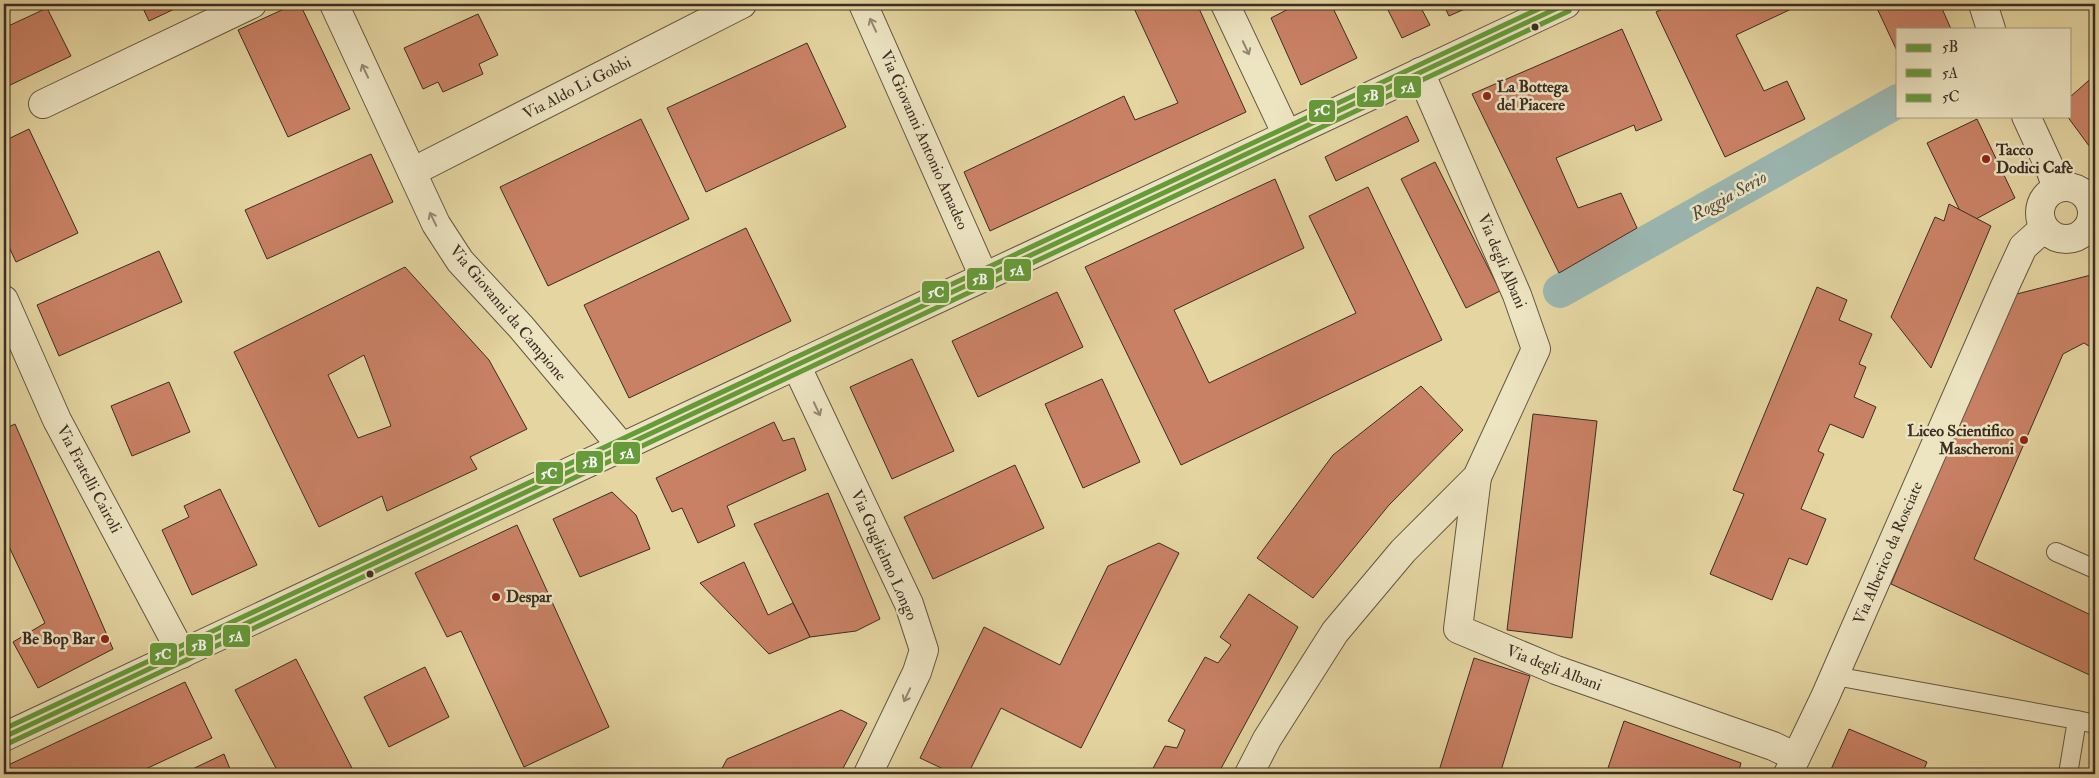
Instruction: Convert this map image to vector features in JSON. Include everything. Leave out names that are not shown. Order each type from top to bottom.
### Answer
[{"type":"street","points":[[43,104],[252,4]]},
{"type":"street","name":"Via Giovanni da Campione","points":[[334,4],[436,224],[460,262],[521,327],[622,447]]},
{"type":"street","name":"Via Aldo Li Gobbi","points":[[412,172],[742,4]]},
{"type":"street","name":"Via Giovanni Antonio Amadeo","points":[[863,4],[984,277]]},
{"type":"street","points":[[1225,4],[1287,135]]},
{"type":"street","points":[[4,737],[1566,4]]},
{"type":"street","points":[[1982,4],[1991,28]]},
{"type":"street","name":"Via degli Albani","points":[[1420,72],[1517,294],[1536,349],[1477,477],[1458,629],[1556,670],[1773,746],[1792,766]]},
{"type":"street","points":[[2027,118],[2057,188]]},
{"type":"street","points":[[2057,188],[2074,188],[2080,190],[2089,198],[2093,209],[2094,222],[2086,232],[2076,238],[2064,240],[2052,236],[2044,228],[2040,217],[2041,205],[2047,195],[2057,188]]},
{"type":"street","name":"Via Alberico da Rosciate","points":[[1792,766],[1835,676],[2004,286],[2023,247],[2044,228]]},
{"type":"street","name":"Via Fratelli Cairoli","points":[[4,300],[57,420],[182,654]]},
{"type":"street","name":"Via Guglielmo Longo","points":[[796,365],[909,604],[924,650],[917,672],[868,774]]},
{"type":"street","name":"Via degli Albani","points":[[1249,774],[1267,739],[1335,632],[1403,551],[1477,477]]},
{"type":"lane","points":[[2056,552],[2095,569]]},
{"type":"lane","points":[[1835,676],[2095,724]]},
{"type":"lane","points":[[2068,774],[2077,720]]},
{"type":"building","points":[[141,4],[185,4],[149,21]]},
{"type":"building","points":[[295,4],[300,4],[350,109],[288,137],[238,30]]},
{"type":"building","points":[[1132,4],[1197,4],[1246,112],[990,231],[964,172],[1124,96],[1135,120],[1178,103]]},
{"type":"building","points":[[1298,4],[1331,4],[1357,58],[1301,85],[1271,18]]},
{"type":"building","points":[[1385,4],[1419,4],[1430,25],[1402,38]]},
{"type":"building","points":[[1443,4],[1476,4],[1449,16]]},
{"type":"building","points":[[1673,4],[1802,4],[1736,35],[1764,91],[1787,81],[1805,119],[1725,157],[1656,12]]},
{"type":"building","points":[[1875,4],[1940,4],[1951,28],[1896,28],[1896,49]]},
{"type":"building","points":[[47,8],[71,56],[4,88],[4,28]]},
{"type":"building","points":[[478,14],[498,55],[479,64],[483,74],[443,92],[438,82],[423,89],[404,48]]},
{"type":"building","points":[[1622,29],[1662,120],[1636,131],[1634,125],[1556,158],[1578,208],[1621,193],[1637,228],[1559,273],[1472,94]]},
{"type":"building","points":[[807,43],[846,127],[706,192],[667,108]]},
{"type":"building","points":[[2095,75],[2095,154],[2068,118],[2072,118],[2072,95]]},
{"type":"building","points":[[1407,116],[1419,141],[1336,181],[1325,157]]},
{"type":"building","points":[[641,119],[689,219],[548,286],[500,187]]},
{"type":"building","points":[[1977,119],[2015,198],[1976,219],[1960,211],[1927,143]]},
{"type":"building","points":[[29,129],[78,233],[16,262],[4,236],[4,141]]},
{"type":"building","points":[[371,154],[393,202],[267,259],[245,210]]},
{"type":"building","points":[[1435,162],[1500,291],[1466,308],[1401,179]]},
{"type":"building","points":[[1275,179],[1304,248],[1174,310],[1209,383],[1356,313],[1309,216],[1368,187],[1442,340],[1181,465],[1085,267]]},
{"type":"building","points":[[1949,204],[1991,226],[1931,368],[1891,317],[1935,217],[1944,221]]},
{"type":"building","points":[[746,228],[791,321],[629,398],[584,305]]},
{"type":"building","points":[[159,251],[182,302],[59,356],[37,305]]},
{"type":"building","points":[[405,267],[489,360],[527,429],[470,457],[477,469],[387,511],[382,496],[319,527],[234,352]],"holes":[[[364,355],[391,426],[358,438],[328,375]]]},
{"type":"building","points":[[2091,275],[2095,278],[2095,350],[2084,343],[2063,354],[1974,559],[2095,617],[2094,677],[1891,584],[2013,295]]},
{"type":"building","points":[[1817,287],[1847,300],[1839,320],[1872,334],[1859,364],[1866,367],[1854,397],[1876,407],[1863,438],[1830,424],[1818,451],[1824,454],[1801,509],[1826,519],[1807,565],[1789,558],[1772,600],[1710,574],[1744,494],[1733,490]]},
{"type":"building","points":[[1057,292],[1083,347],[978,397],[952,341]]},
{"type":"building","points":[[912,359],[954,451],[892,479],[850,387]]},
{"type":"building","points":[[1102,379],[1140,462],[1083,488],[1045,404]]},
{"type":"building","points":[[169,382],[190,432],[132,456],[111,406]]},
{"type":"building","points":[[1421,386],[1463,430],[1389,505],[1313,598],[1257,558],[1333,455]]},
{"type":"building","points":[[1533,414],[1597,421],[1572,638],[1507,630]]},
{"type":"building","points":[[774,422],[783,441],[794,438],[806,470],[727,506],[735,526],[698,543],[682,508],[672,512],[656,478]]},
{"type":"building","points":[[15,424],[113,649],[38,688],[13,642],[45,623],[4,536],[4,429]]},
{"type":"building","points":[[1015,465],[1044,528],[933,579],[904,517]]},
{"type":"building","points":[[220,489],[257,565],[192,595],[162,530],[189,517],[184,506]]},
{"type":"building","points":[[612,492],[636,515],[650,549],[580,577],[553,519]]},
{"type":"building","points":[[828,493],[880,619],[856,631],[810,637],[754,524]]},
{"type":"building","points":[[517,525],[609,727],[524,767],[461,631],[447,637],[415,573]]},
{"type":"building","points":[[1159,543],[1179,553],[1081,748],[1001,708],[968,774],[954,774],[920,758],[984,627],[1060,665],[1108,566]]},
{"type":"building","points":[[744,562],[768,615],[793,603],[810,637],[769,654],[700,583]]},
{"type":"building","points":[[1249,594],[1298,627],[1218,774],[1150,774],[1165,746],[1177,748],[1185,730],[1168,721],[1205,657],[1218,663],[1231,645],[1220,637]]},
{"type":"building","points":[[1474,658],[1530,676],[1500,774],[1438,774]]},
{"type":"building","points":[[296,659],[355,774],[279,774],[235,690]]},
{"type":"building","points":[[425,667],[449,717],[389,747],[364,697]]},
{"type":"building","points":[[185,682],[212,738],[135,774],[5,774],[4,767]]},
{"type":"building","points":[[841,710],[867,723],[840,774],[719,774],[727,759]]},
{"type":"building","points":[[1624,721],[1741,763],[1738,774],[1606,774]]},
{"type":"building","points":[[1849,729],[1927,762],[1922,774],[1829,774]]},
{"type":"building","points":[[224,754],[232,774],[182,774]]},
{"type":"waterway","name":"Roggia Serio","points":[[1560,291],[1896,102]]},
{"type":"transit line","name":"5C","points":[[4,729],[1549,4]]},
{"type":"transit line","name":"5B","points":[[4,737],[1566,4]]},
{"type":"transit line","name":"5A","points":[[7,744],[1569,11]]},
{"type":"place","name":"La Bottega del Piacere","points":[[1487,96]]},
{"type":"place","name":"Tacco Dodici Cafè","points":[[1986,159]]},
{"type":"place","name":"Liceo Scientifico Mascheroni","points":[[2024,440]]},
{"type":"place","name":"Despar","points":[[496,597]]},
{"type":"place","name":"Be Bop Bar","points":[[105,639]]}]
